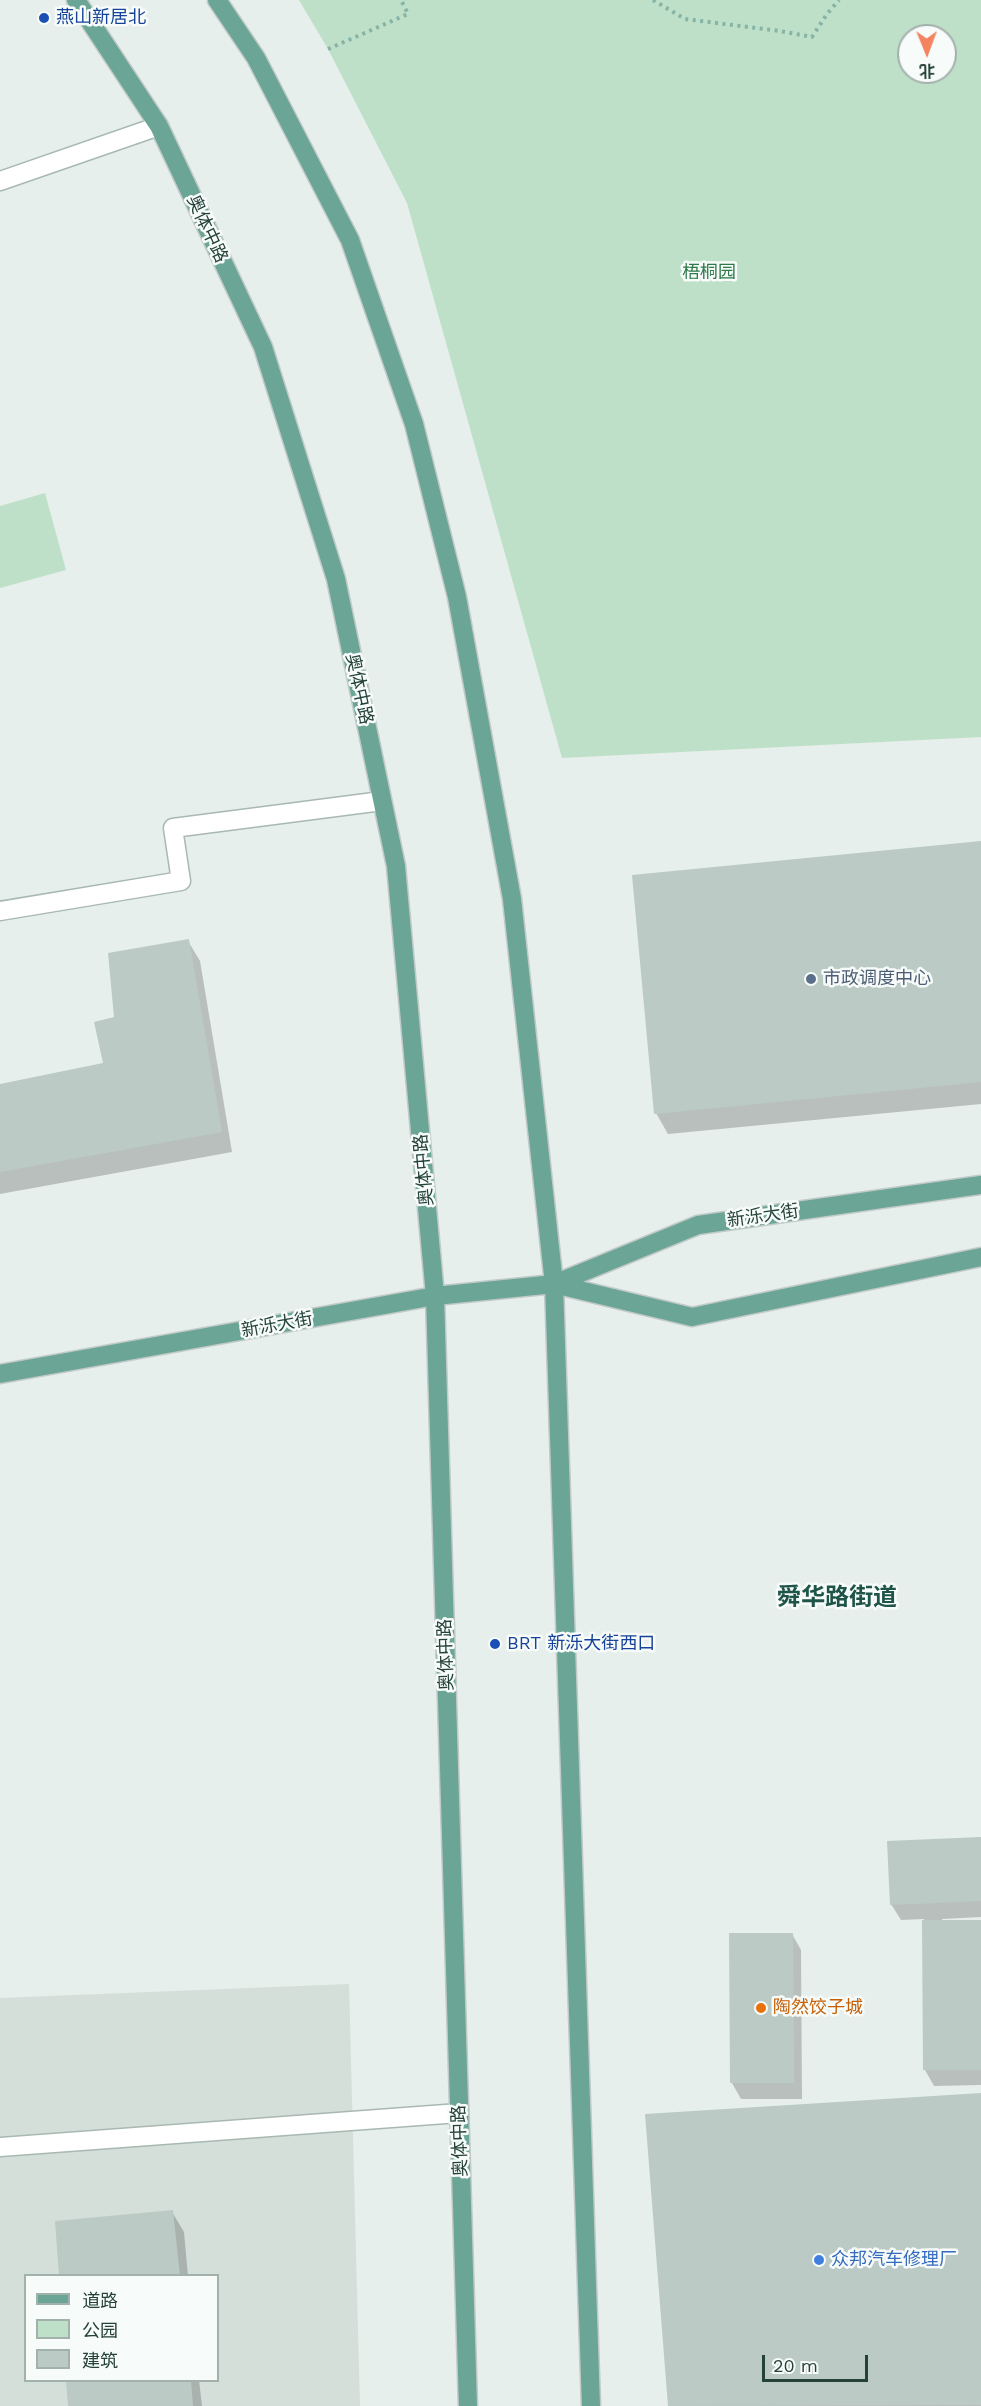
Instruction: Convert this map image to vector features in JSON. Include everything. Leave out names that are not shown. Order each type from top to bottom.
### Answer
[{"type":"main road","name":"奥体中路","points":[[76,0],[159,126],[263,347],[336,579],[396,866],[435,1296],[468,2406]]},
{"type":"main road","points":[[217,0],[256,58],[350,240],[417,435],[457,597],[512,899],[554,1284],[591,2406]]},
{"type":"main road","name":"新泺大街","points":[[0,1374],[435,1296],[554,1284],[698,1225],[981,1185]]},
{"type":"main road","name":"新泺大街","points":[[554,1284],[692,1317],[981,1257]]},
{"type":"street","points":[[0,181],[159,126]]},
{"type":"street","points":[[0,911],[181,881],[173,828],[382,801]]},
{"type":"street","points":[[0,2147],[459,2114]]},
{"type":"path","points":[[328,49],[408,14],[401,0]]},
{"type":"path","points":[[652,0],[686,19],[812,37],[839,0]]},
{"type":"shaded area","points":[[349,1984],[360,2406],[0,2406],[0,1998]]},
{"type":"green space","name":"梧桐园","points":[[299,0],[981,0],[981,737],[562,758],[407,203],[328,49]]},
{"type":"green space","points":[[45,493],[66,570],[0,588],[0,506]]},
{"type":"building","name":"市政调度中心","points":[[981,841],[981,1082],[654,1114],[632,875]]},
{"type":"building","points":[[189,939],[222,1132],[0,1172],[0,1084],[103,1063],[94,1022],[114,1017],[108,953]]},
{"type":"building","points":[[981,1837],[981,1901],[890,1905],[887,1841]]},
{"type":"building","points":[[922,1920],[981,1920],[981,2070],[923,2070]]},
{"type":"building","name":"陶然饺子城","points":[[729,1933],[793,1933],[794,2083],[730,2083]]},
{"type":"building","name":"众邦汽车修理厂","points":[[981,2093],[981,2405],[668,2406],[645,2114]]},
{"type":"building","points":[[173,2210],[180,2274],[59,2274],[55,2221]]},
{"type":"building","points":[[66,2382],[191,2382],[193,2406],[68,2406]]},
{"type":"place","name":"燕山新居北","points":[[44,18]]},
{"type":"place","name":"市政调度中心","points":[[811,979]]},
{"type":"place","name":"BRT 新泺大街西口","points":[[495,1644]]},
{"type":"place","name":"陶然饺子城","points":[[761,2008]]},
{"type":"place","name":"众邦汽车修理厂","points":[[819,2260]]},
{"type":"district","name":"舜华路街道","points":[[837,1598]]}]
